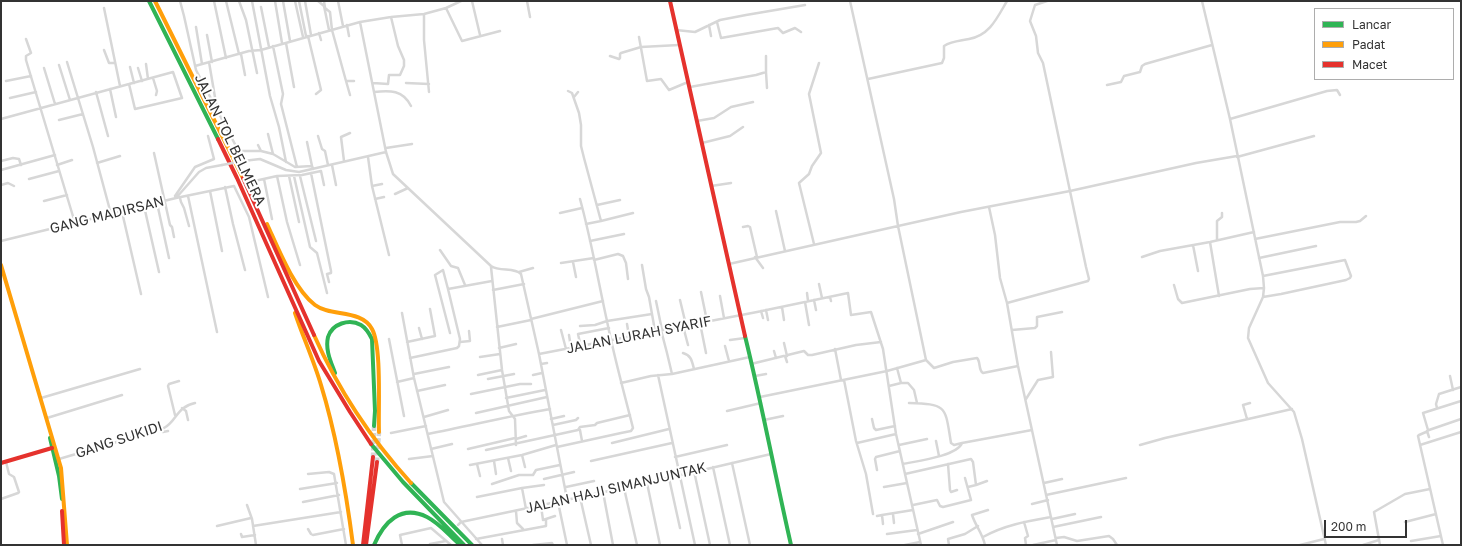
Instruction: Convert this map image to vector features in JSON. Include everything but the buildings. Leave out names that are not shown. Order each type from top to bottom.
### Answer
[{"type":"main road","name":"JALAN TOL BELMERA","points":[[149,1],[237,178],[288,292]]},
{"type":"main road","name":"JALAN TOL BELMERA","points":[[155,1],[255,204]]},
{"type":"main road","points":[[670,1],[745,338],[760,397],[791,545]]},
{"type":"main road","points":[[255,204],[323,356],[353,408],[378,443],[404,475],[472,545]]},
{"type":"main road","points":[[255,204],[265,220],[297,283],[308,299],[314,305],[324,310],[363,320],[374,333],[377,350],[379,432]]},
{"type":"main road","points":[[1,265],[59,459],[63,478],[67,545]]},
{"type":"main road","points":[[1,276],[59,476],[64,545]]},
{"type":"main road","points":[[288,292],[321,385],[336,445],[353,545]]},
{"type":"main road","points":[[288,292],[319,361],[361,429],[396,474],[464,545]]},
{"type":"main road","points":[[353,408],[331,362],[327,347],[328,336],[332,329],[343,323],[352,322],[359,323],[365,327],[372,339],[375,411],[374,426]]},
{"type":"main road","points":[[1,463],[52,448]]},
{"type":"main road","points":[[363,545],[373,457]]},
{"type":"main road","points":[[366,545],[377,462]]},
{"type":"main road","points":[[374,545],[379,533],[387,522],[399,515],[409,513],[420,514],[431,519],[461,545]]},
{"type":"street","points":[[180,1],[194,66],[236,148],[240,150],[261,151],[273,154],[297,167],[312,166]]},
{"type":"street","points":[[214,1],[226,58]]},
{"type":"street","points":[[226,1],[245,75]]},
{"type":"street","points":[[240,1],[246,20],[257,73]]},
{"type":"street","points":[[252,1],[272,103],[279,127],[286,162]]},
{"type":"street","points":[[275,1],[282,43]]},
{"type":"street","points":[[283,1],[290,42]]},
{"type":"street","points":[[295,1],[307,36]]},
{"type":"street","points":[[298,1],[322,91],[316,94]]},
{"type":"street","points":[[305,1],[307,36]]},
{"type":"street","points":[[318,1],[324,6],[350,95]]},
{"type":"street","points":[[324,1],[325,8],[330,12],[331,30]]},
{"type":"street","points":[[338,1],[349,36]]},
{"type":"street","points":[[194,66],[261,50],[360,22],[424,14],[446,8],[461,1]]},
{"type":"street","points":[[472,1],[480,35]]},
{"type":"street","points":[[527,1],[530,17]]},
{"type":"street","points":[[850,1],[894,199],[898,226],[926,360],[934,368],[954,362],[977,358],[980,371],[983,373],[1018,366]]},
{"type":"street","points":[[868,79],[942,64],[944,58],[944,46],[954,41],[978,37],[983,34],[1001,14],[1007,1]]},
{"type":"street","points":[[1007,302],[1089,281],[1043,63],[1038,53],[1036,36],[1030,21],[1035,5],[1047,1]]},
{"type":"street","points":[[1202,1],[1230,119],[1263,276],[1263,296],[1250,328],[1248,338],[1268,383],[1292,409],[1302,439],[1326,545]]},
{"type":"street","points":[[676,30],[692,33],[717,22],[746,15],[805,6]]},
{"type":"street","points":[[260,7],[269,47]]},
{"type":"street","points":[[104,8],[120,86]]},
{"type":"street","points":[[446,8],[462,41],[480,35],[500,31]]},
{"type":"street","points":[[424,14],[424,40],[429,92]]},
{"type":"street","points":[[373,83],[389,84],[389,75],[400,75],[404,66],[404,60],[398,46],[391,17]]},
{"type":"street","points":[[360,22],[386,152],[393,174],[491,266],[497,270],[519,272],[533,268]]},
{"type":"street","points":[[717,22],[721,38],[778,28],[783,33],[795,28],[801,32]]},
{"type":"street","points":[[709,25],[711,36]]},
{"type":"street","points":[[196,27],[202,64]]},
{"type":"street","points":[[319,33],[321,40]]},
{"type":"street","points":[[207,35],[218,111]]},
{"type":"street","points":[[639,37],[647,81],[661,79],[669,90],[688,81]]},
{"type":"street","points":[[26,39],[32,53],[25,57],[75,223]]},
{"type":"street","points":[[286,43],[294,87]]},
{"type":"street","points":[[610,56],[620,59],[621,53],[641,47],[679,45]]},
{"type":"street","points":[[1107,85],[1121,82],[1124,76],[1140,72],[1144,64],[1212,45]]},
{"type":"street","points":[[273,46],[283,94],[281,104],[297,167]]},
{"type":"street","points":[[104,50],[109,63],[115,63]]},
{"type":"street","points":[[766,56],[767,88]]},
{"type":"street","points":[[67,62],[111,214]]},
{"type":"street","points":[[814,244],[799,183],[809,174],[812,166],[821,153],[810,94],[819,63]]},
{"type":"street","points":[[146,64],[148,78]]},
{"type":"street","points":[[59,65],[70,100]]},
{"type":"street","points":[[130,67],[134,83]]},
{"type":"street","points":[[44,68],[55,104]]},
{"type":"street","points":[[138,68],[142,81]]},
{"type":"street","points":[[690,87],[766,72]]},
{"type":"street","points":[[1,118],[96,92],[110,89],[120,86],[142,81],[148,78],[174,73],[182,98],[135,109],[129,84]]},
{"type":"street","points":[[6,81],[31,76]]},
{"type":"street","points":[[153,78],[157,91],[156,95]]},
{"type":"street","points":[[346,82],[354,81]]},
{"type":"street","points":[[406,83],[429,84]]},
{"type":"street","points":[[110,89],[116,117]]},
{"type":"street","points":[[1230,119],[1327,91],[1337,90],[1340,95]]},
{"type":"street","points":[[568,91],[571,91],[578,107],[581,125],[581,146],[601,221]]},
{"type":"street","points":[[10,98],[36,92]]},
{"type":"street","points":[[96,92],[108,136]]},
{"type":"street","points":[[374,92],[394,92],[406,98],[411,106]]},
{"type":"street","points":[[574,97],[578,92]]},
{"type":"street","points":[[697,121],[714,118],[731,107],[753,102]]},
{"type":"street","points":[[59,120],[83,114]]},
{"type":"street","points":[[702,143],[730,136],[743,127]]},
{"type":"street","points":[[344,162],[341,137],[350,133]]},
{"type":"street","points":[[268,134],[273,154]]},
{"type":"street","points":[[189,226],[175,194],[195,167],[214,159],[208,136]]},
{"type":"street","points":[[318,136],[322,149],[325,151],[328,166]]},
{"type":"street","points":[[729,264],[814,244],[860,236],[898,226],[1070,191],[1196,163],[1237,157],[1314,136]]},
{"type":"street","points":[[307,142],[313,170]]},
{"type":"street","points":[[258,144],[261,151]]},
{"type":"street","points":[[386,148],[412,144]]},
{"type":"street","name":"GANG MADIRSAN","points":[[1,241],[178,198],[199,172],[206,168],[260,159],[293,172],[320,169],[386,152]]},
{"type":"street","points":[[154,153],[170,226],[172,227],[174,237]]},
{"type":"street","points":[[1,170],[54,154]]},
{"type":"street","points":[[97,163],[120,156]]},
{"type":"street","points":[[368,157],[372,186],[389,255]]},
{"type":"street","points":[[1,161],[16,158],[20,161],[21,165]]},
{"type":"street","points":[[57,165],[72,160]]},
{"type":"street","points":[[332,165],[336,185]]},
{"type":"street","points":[[250,182],[277,176],[300,176],[320,169],[324,185]]},
{"type":"street","points":[[29,179],[59,171]]},
{"type":"street","points":[[311,173],[331,271],[331,273],[327,274],[329,282]]},
{"type":"street","points":[[277,176],[287,222],[300,265]]},
{"type":"street","points":[[289,176],[299,222]]},
{"type":"street","points":[[294,176],[310,247],[317,253],[327,293]]},
{"type":"street","points":[[300,176],[316,241]]},
{"type":"street","points":[[264,179],[272,219]]},
{"type":"street","points":[[1,185],[10,183],[14,186]]},
{"type":"street","points":[[711,186],[731,183]]},
{"type":"street","points":[[372,186],[382,184]]},
{"type":"street","points":[[178,198],[234,186],[250,217],[268,297]]},
{"type":"street","points":[[225,187],[245,270]]},
{"type":"street","points":[[395,194],[408,188]]},
{"type":"street","points":[[210,192],[222,251]]},
{"type":"street","points":[[44,201],[67,195]]},
{"type":"street","points":[[188,196],[217,332]]},
{"type":"street","points":[[375,199],[384,197]]},
{"type":"street","points":[[470,465],[522,455],[632,430],[633,428],[621,383],[580,199]]},
{"type":"street","points":[[597,205],[620,200]]},
{"type":"street","points":[[157,203],[169,258]]},
{"type":"street","points":[[144,206],[159,272]]},
{"type":"street","points":[[989,207],[1000,278],[1007,302],[1018,366],[1057,545]]},
{"type":"street","points":[[560,213],[582,208]]},
{"type":"street","points":[[776,211],[785,251]]},
{"type":"street","points":[[122,212],[141,294]]},
{"type":"street","points":[[586,224],[633,213]]},
{"type":"street","points":[[1217,240],[1217,221],[1222,217],[1222,213]]},
{"type":"street","points":[[1255,239],[1340,222],[1356,222],[1360,221],[1366,216]]},
{"type":"street","points":[[743,227],[748,226],[750,228],[756,257],[763,268]]},
{"type":"street","points":[[1142,257],[1160,251],[1254,232]]},
{"type":"street","points":[[590,241],[624,234]]},
{"type":"street","points":[[1210,242],[1219,296]]},
{"type":"street","points":[[1193,245],[1198,271]]},
{"type":"street","points":[[1259,258],[1316,246]]},
{"type":"street","points":[[440,250],[451,266],[458,268],[465,285]]},
{"type":"street","points":[[561,263],[618,254],[623,256],[626,263],[628,279]]},
{"type":"street","points":[[1263,276],[1345,260],[1351,276],[1346,280],[1281,294],[1263,296]]},
{"type":"street","points":[[573,262],[576,277]]},
{"type":"street","points":[[642,265],[655,331]]},
{"type":"street","points":[[491,266],[504,387],[508,405],[512,416],[515,419],[516,445]]},
{"type":"street","points":[[410,358],[457,348],[459,346],[460,342],[443,270],[435,275],[450,333]]},
{"type":"street","points":[[519,272],[524,284],[534,340],[539,354],[560,466],[566,487],[567,499]]},
{"type":"street","points":[[448,289],[492,281]]},
{"type":"street","points":[[493,290],[524,284]]},
{"type":"street","points":[[819,284],[822,298]]},
{"type":"street","points":[[1174,285],[1178,299],[1182,303],[1250,289],[1264,288]]},
{"type":"street","points":[[701,292],[707,321]]},
{"type":"street","points":[[807,293],[806,302],[809,325]]},
{"type":"street","name":"JALAN LURAH SYARIF","points":[[539,354],[848,293],[852,316],[872,313],[881,342]]},
{"type":"street","points":[[720,296],[724,318]]},
{"type":"street","points":[[830,296],[831,301]]},
{"type":"street","points":[[680,300],[688,345]]},
{"type":"street","points":[[814,300],[816,310]]},
{"type":"street","points":[[497,327],[531,320],[603,301]]},
{"type":"street","points":[[656,301],[661,330],[668,352],[672,374]]},
{"type":"street","points":[[782,307],[784,320]]},
{"type":"street","points":[[407,342],[433,337],[436,334],[430,309]]},
{"type":"street","points":[[766,310],[768,320]]},
{"type":"street","points":[[761,311],[763,318]]},
{"type":"street","points":[[1012,330],[1036,327],[1037,317],[1062,312]]},
{"type":"street","points":[[402,313],[414,378],[444,502],[482,545]]},
{"type":"street","points":[[580,326],[589,324],[595,325],[652,314]]},
{"type":"street","points":[[691,319],[692,324]]},
{"type":"street","points":[[700,323],[706,353]]},
{"type":"street","points":[[627,324],[629,336]]},
{"type":"street","points":[[420,328],[422,339]]},
{"type":"street","points":[[580,343],[578,334],[609,328]]},
{"type":"street","points":[[561,330],[566,349]]},
{"type":"street","points":[[460,342],[470,341],[469,331]]},
{"type":"street","points":[[569,334],[571,348]]},
{"type":"street","points":[[730,340],[745,338]]},
{"type":"street","points":[[389,339],[404,416]]},
{"type":"street","points":[[751,364],[804,351],[808,355],[856,345],[881,342],[896,434],[913,505],[920,544],[905,545]]},
{"type":"street","points":[[784,343],[787,362]]},
{"type":"street","points":[[499,348],[516,344]]},
{"type":"street","points":[[725,346],[729,361]]},
{"type":"street","points":[[835,349],[857,443],[866,474],[873,514]]},
{"type":"street","points":[[774,351],[776,358]]},
{"type":"street","points":[[1026,400],[1038,380],[1053,376],[1051,352]]},
{"type":"street","points":[[683,353],[690,357],[694,369]]},
{"type":"street","points":[[480,357],[500,354]]},
{"type":"street","points":[[621,383],[658,375],[672,374],[750,357]]},
{"type":"street","points":[[760,397],[886,371],[926,360]]},
{"type":"street","points":[[541,364],[547,363]]},
{"type":"street","points":[[414,374],[448,367]]},
{"type":"street","points":[[897,368],[900,383]]},
{"type":"street","points":[[41,398],[140,369]]},
{"type":"street","points":[[478,375],[502,370]]},
{"type":"street","points":[[533,375],[542,373]]},
{"type":"street","points":[[488,379],[514,374]]},
{"type":"street","points":[[755,376],[766,374]]},
{"type":"street","points":[[658,375],[695,545]]},
{"type":"street","points":[[1450,376],[1453,390]]},
{"type":"street","points":[[397,382],[414,378]]},
{"type":"street","points":[[175,416],[168,386],[169,384],[179,381]]},
{"type":"street","points":[[889,386],[900,383],[908,383],[913,388],[917,403]]},
{"type":"street","points":[[471,394],[520,384],[532,384]]},
{"type":"street","points":[[418,391],[445,385]]},
{"type":"street","points":[[1437,408],[1436,404],[1438,395],[1461,387]]},
{"type":"street","points":[[506,398],[545,390]]},
{"type":"street","points":[[47,418],[122,395]]},
{"type":"street","points":[[476,412],[547,397]]},
{"type":"street","points":[[1429,436],[1423,413],[1461,402]]},
{"type":"street","points":[[188,420],[186,411],[182,408],[195,403]]},
{"type":"street","points":[[727,411],[761,403]]},
{"type":"street","points":[[909,403],[932,405],[942,408],[946,415],[951,443],[954,445],[1032,430]]},
{"type":"street","points":[[1247,419],[1243,405],[1250,403]]},
{"type":"street","name":"GANG SUKIDI","points":[[59,459],[166,427],[182,408]]},
{"type":"street","points":[[1140,445],[1292,409]]},
{"type":"street","points":[[424,417],[448,410]]},
{"type":"street","points":[[428,434],[492,422],[512,416],[550,410]]},
{"type":"street","points":[[486,450],[516,445],[580,430],[580,427],[595,426],[597,423],[630,415]]},
{"type":"street","points":[[551,419],[564,416]]},
{"type":"street","points":[[764,420],[783,416]]},
{"type":"street","points":[[552,425],[576,420],[578,418]]},
{"type":"street","points":[[872,419],[876,430],[895,426]]},
{"type":"street","points":[[1443,545],[1418,435],[1461,419]]},
{"type":"street","points":[[391,433],[426,426]]},
{"type":"street","points":[[160,429],[163,432],[168,431]]},
{"type":"street","points":[[612,443],[669,429]]},
{"type":"street","points":[[580,430],[582,441]]},
{"type":"street","points":[[1420,445],[1461,432]]},
{"type":"street","points":[[857,443],[896,434]]},
{"type":"street","points":[[468,449],[526,436]]},
{"type":"street","points":[[899,445],[927,439]]},
{"type":"street","points":[[936,441],[939,456]]},
{"type":"street","points":[[591,462],[672,443]]},
{"type":"street","points":[[903,464],[939,456],[955,450],[960,447],[962,443]]},
{"type":"street","points":[[431,449],[452,444]]},
{"type":"street","points":[[675,457],[727,445]]},
{"type":"street","points":[[877,470],[876,457],[900,451]]},
{"type":"street","name":"JALAN HAJI SIMANJUNTAK","points":[[461,522],[680,476],[694,471],[771,454]]},
{"type":"street","points":[[522,455],[525,467]]},
{"type":"street","points":[[409,459],[433,456]]},
{"type":"street","points":[[508,458],[511,471]]},
{"type":"street","points":[[905,474],[965,460],[972,460],[976,485]]},
{"type":"street","points":[[494,461],[496,474]]},
{"type":"street","points":[[1,499],[19,492],[14,477],[9,474],[6,462]]},
{"type":"street","points":[[732,463],[750,545]]},
{"type":"street","points":[[477,464],[480,476]]},
{"type":"street","points":[[948,464],[950,490],[951,492],[957,490]]},
{"type":"street","points":[[492,484],[519,475],[533,476],[536,470],[560,466]]},
{"type":"street","points":[[713,467],[730,545]]},
{"type":"street","points":[[694,471],[710,545]]},
{"type":"street","points":[[308,474],[329,472],[334,474],[337,483],[346,545]]},
{"type":"street","points":[[544,479],[574,472]]},
{"type":"street","points":[[669,478],[680,528]]},
{"type":"street","points":[[913,505],[937,500],[940,506],[943,507],[971,500],[965,478]]},
{"type":"street","points":[[1046,495],[1126,478]]},
{"type":"street","points":[[1044,483],[1062,479]]},
{"type":"street","points":[[968,487],[987,481]]},
{"type":"street","points":[[566,487],[594,482]]},
{"type":"street","points":[[300,489],[337,483]]},
{"type":"street","points":[[647,483],[660,545]]},
{"type":"street","points":[[884,487],[907,483]]},
{"type":"street","points":[[477,497],[544,485]]},
{"type":"street","points":[[522,488],[526,509]]},
{"type":"street","points":[[624,488],[637,545]]},
{"type":"street","points":[[1380,545],[1374,512],[1405,494],[1430,489]]},
{"type":"street","points":[[603,492],[613,545]]},
{"type":"street","points":[[303,502],[338,495]]},
{"type":"street","points":[[580,497],[591,545]]},
{"type":"street","points":[[1032,504],[1048,500]]},
{"type":"street","points":[[558,502],[567,545]]},
{"type":"street","points":[[247,505],[253,526],[256,545]]},
{"type":"street","points":[[476,539],[546,526],[546,520],[543,519],[541,506]]},
{"type":"street","points":[[877,516],[913,510]]},
{"type":"street","points":[[985,545],[983,536],[972,515],[988,510]]},
{"type":"street","points":[[516,511],[518,524],[524,529]]},
{"type":"street","points":[[253,526],[341,512]]},
{"type":"street","points":[[893,514],[894,523]]},
{"type":"street","points":[[983,536],[1024,522],[1076,514]]},
{"type":"street","points":[[1405,522],[1436,514]]},
{"type":"street","points":[[882,515],[883,524]]},
{"type":"street","points":[[546,520],[555,516]]},
{"type":"street","points":[[1053,527],[1100,516]]},
{"type":"street","points":[[217,526],[251,518]]},
{"type":"street","points":[[458,525],[461,522]]},
{"type":"street","points":[[918,534],[953,522]]},
{"type":"street","points":[[1024,522],[1028,536],[1025,538],[1026,545]]},
{"type":"street","points":[[949,545],[948,540],[965,534],[978,527]]},
{"type":"street","points":[[308,529],[313,535],[344,528]]},
{"type":"street","points":[[402,545],[400,535],[431,528],[452,545]]},
{"type":"street","points":[[887,534],[917,530]]},
{"type":"street","points":[[241,534],[242,537],[255,535]]},
{"type":"street","points":[[1033,545],[1064,537],[1077,541],[1109,536],[1114,539],[1117,545]]},
{"type":"street","points":[[1411,541],[1441,536]]},
{"type":"street","points":[[502,539],[503,545]]},
{"type":"street","points":[[1300,545],[1324,539]]},
{"type":"street","points":[[430,544],[446,540]]},
{"type":"street","points":[[1363,545],[1379,540]]},
{"type":"street","points":[[533,545],[551,542],[553,545]]},
{"type":"tunnel","points":[[373,457],[374,426]]},
{"type":"tunnel","points":[[377,462],[379,432]]},
{"type":"traffic: fast","points":[[149,1],[218,139]]},
{"type":"traffic: fast","points":[[335,373],[327,347],[330,332],[337,326],[346,322],[361,325],[372,339],[375,411],[374,426]]},
{"type":"traffic: fast","points":[[745,336],[791,545]]},
{"type":"traffic: fast","points":[[50,438],[59,476],[62,499]]},
{"type":"traffic: fast","points":[[371,444],[403,482],[464,545]]},
{"type":"traffic: fast","points":[[411,483],[472,545]]},
{"type":"traffic: fast","points":[[374,545],[388,523],[401,514],[409,513],[418,514],[431,519],[458,543]]},
{"type":"traffic: slow","points":[[155,1],[243,178]]},
{"type":"traffic: slow","points":[[267,224],[287,268],[307,298],[322,309],[361,318],[372,329],[377,349],[378,363],[379,432]]},
{"type":"traffic: slow","points":[[1,265],[61,468],[67,545]]},
{"type":"traffic: slow","points":[[295,313],[318,376],[332,424],[344,484],[353,545]]},
{"type":"traffic: slow","points":[[314,335],[323,355],[356,413],[382,449],[411,483]]},
{"type":"traffic: jam","points":[[670,1],[745,336]]},
{"type":"traffic: jam","points":[[218,139],[319,361],[371,444]]},
{"type":"traffic: jam","points":[[243,178],[314,335]]},
{"type":"traffic: jam","points":[[1,463],[52,448]]},
{"type":"traffic: jam","points":[[363,545],[373,457]]},
{"type":"traffic: jam","points":[[366,545],[377,462]]},
{"type":"traffic: jam","points":[[62,511],[64,545]]}]
